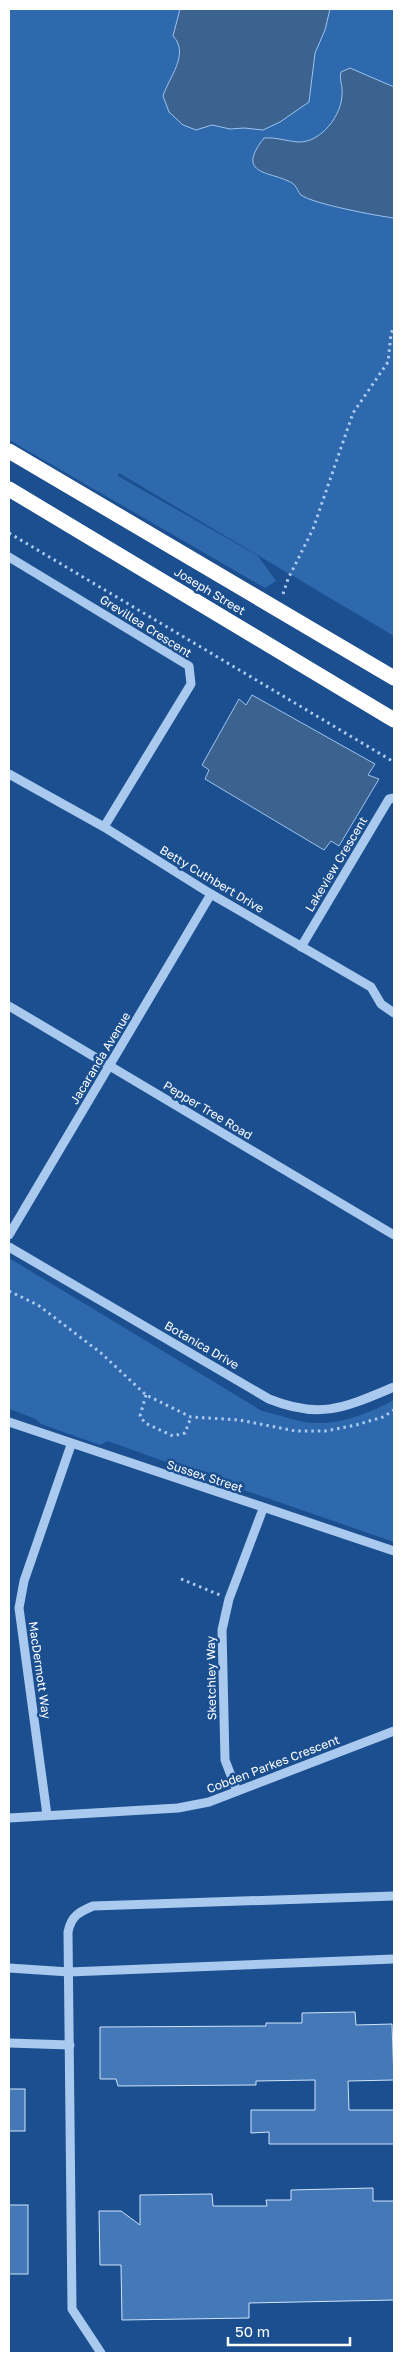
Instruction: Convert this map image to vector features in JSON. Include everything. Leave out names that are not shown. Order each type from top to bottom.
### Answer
[{"type":"highway","name":"Joseph Street","points":[[9,451],[394,678]]},
{"type":"highway","name":"Joseph Street","points":[[9,489],[394,720]]},
{"type":"street","name":"Grevillea Crescent","points":[[9,557],[189,666],[191,684],[104,827]]},
{"type":"street","name":"Betty Cuthbert Drive","points":[[9,774],[104,827],[211,894],[371,987],[380,1004],[394,1013]]},
{"type":"street","name":"Lakeview Crescent","points":[[301,947],[389,799],[394,798]]},
{"type":"street","name":"Jacaranda Avenue","points":[[9,1234],[211,894]]},
{"type":"street","name":"Pepper Tree Road","points":[[9,1006],[394,1235]]},
{"type":"street","name":"Botanica Drive","points":[[9,1247],[269,1399],[286,1406],[305,1410],[341,1407],[394,1387]]},
{"type":"street","name":"Sussex Street","points":[[9,1422],[71,1445],[394,1551]]},
{"type":"street","name":"MacDermott Way","points":[[47,1815],[19,1608],[24,1581],[71,1445]]},
{"type":"street","name":"Sketchley Way","points":[[237,1791],[225,1760],[222,1630],[230,1599],[263,1509]]},
{"type":"street","name":"Cobden Parkes Crescent","points":[[9,1818],[178,1808],[209,1802],[394,1731]]},
{"type":"street","points":[[101,2353],[72,2309],[68,1932],[70,1922],[78,1912],[93,1906],[394,1896]]},
{"type":"street","points":[[9,1968],[69,1972],[394,1959]]},
{"type":"street","points":[[9,2044],[70,2046]]},
{"type":"path","points":[[288,600],[282,596],[288,579],[313,529],[353,413],[388,362],[391,334],[394,326]]},
{"type":"path","points":[[9,534],[394,762]]},
{"type":"path","points":[[9,1291],[46,1310],[101,1353],[146,1395],[191,1417],[240,1420],[295,1431],[325,1431],[383,1417],[394,1410]]},
{"type":"path","points":[[146,1395],[140,1416],[145,1423],[173,1436],[185,1433],[191,1417]]},
{"type":"path","points":[[181,1579],[230,1599]]},
{"type":"shaded area","points":[[9,9],[394,9],[394,636],[119,473],[118,476],[258,556],[276,581],[265,588],[9,440]]},
{"type":"shaded area","points":[[180,9],[330,9],[325,30],[315,53],[309,102],[280,122],[263,130],[230,129],[212,125],[196,130],[183,125],[169,112],[163,96],[179,58],[178,43],[173,36]]},
{"type":"shaded area","points":[[350,68],[394,87],[394,218],[318,202],[301,195],[292,183],[266,174],[254,166],[253,159],[256,150],[264,138],[298,142],[306,141],[315,138],[329,126],[341,102],[341,72]]},
{"type":"shaded area","points":[[252,695],[375,764],[368,775],[379,779],[339,846],[331,841],[324,850],[205,779],[209,770],[202,765],[239,699],[246,705]]},
{"type":"shaded area","points":[[9,1258],[262,1411],[304,1422],[327,1423],[351,1418],[394,1400],[394,1542],[212,1479],[201,1480],[180,1473],[177,1466],[108,1441],[100,1445],[41,1424],[36,1419],[9,1409]]},
{"type":"building","points":[[355,2012],[356,2025],[392,2024],[394,2080],[348,2081],[349,2110],[394,2110],[394,2144],[269,2144],[269,2132],[251,2133],[251,2110],[315,2110],[315,2080],[256,2081],[256,2085],[118,2086],[116,2079],[100,2079],[100,2027],[266,2026],[266,2023],[302,2023],[302,2013]]},
{"type":"building","points":[[9,2089],[25,2089],[25,2131],[9,2131]]},
{"type":"building","points":[[373,2188],[373,2201],[394,2201],[394,2300],[249,2303],[249,2318],[122,2320],[121,2265],[100,2265],[99,2211],[121,2211],[140,2225],[140,2195],[212,2194],[213,2206],[267,2206],[266,2200],[291,2200],[291,2190]]},
{"type":"building","points":[[9,2205],[28,2205],[28,2274],[9,2274]]}]
